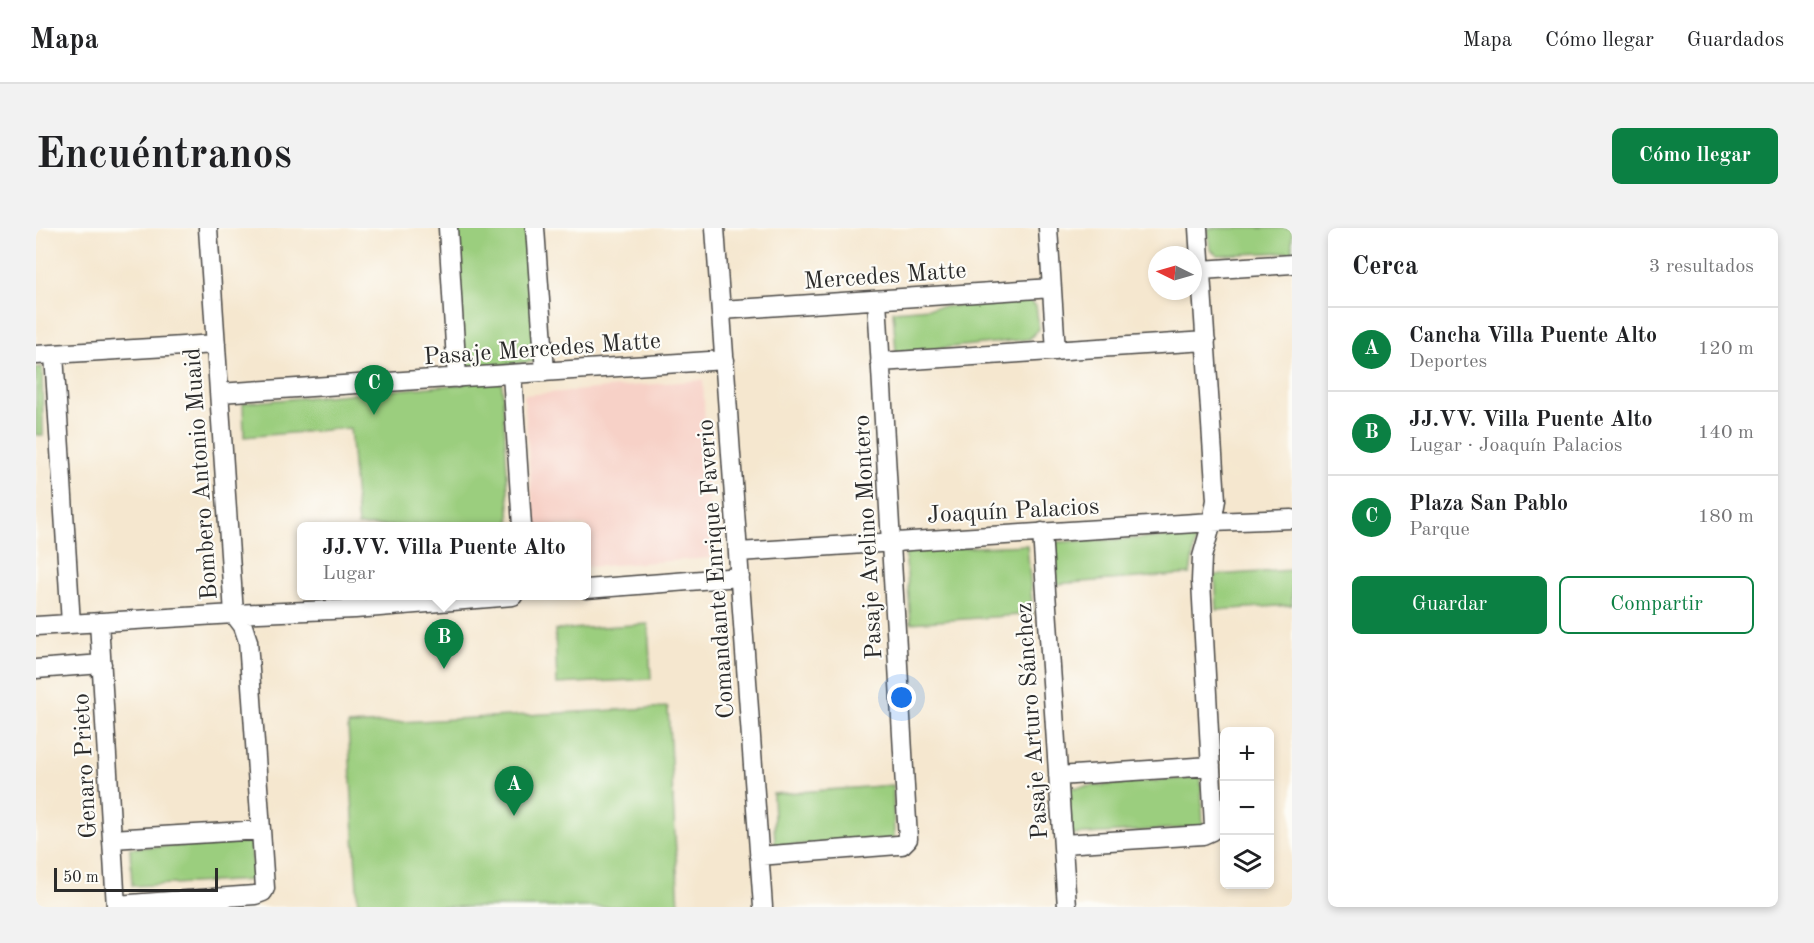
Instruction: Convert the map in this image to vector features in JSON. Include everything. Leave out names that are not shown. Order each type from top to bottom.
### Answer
[{"type":"street","name":"Bombero Antonio Muaid","points":[[116,906],[255,895],[263,892],[265,883],[248,641],[243,626],[234,614],[208,228]]},
{"type":"street","points":[[448,228],[457,378]]},
{"type":"street","points":[[535,228],[545,372]]},
{"type":"street","name":"Comandante Enrique Faverio","points":[[716,228],[763,907]]},
{"type":"street","points":[[1048,228],[1056,351]]},
{"type":"street","points":[[1198,228],[1199,246]]},
{"type":"street","points":[[1202,270],[1292,264]]},
{"type":"street","name":"Mercedes Matte","points":[[721,310],[1052,288]]},
{"type":"street","points":[[1063,844],[1203,835],[1212,831],[1214,821],[1201,574],[1205,544],[1215,509],[1215,491],[1202,294]]},
{"type":"street","name":"Pasaje Avelino Montero","points":[[759,856],[898,845],[906,842],[908,835],[877,300]]},
{"type":"street","points":[[880,362],[1206,341]]},
{"type":"street","points":[[71,624],[45,354],[216,344]]},
{"type":"street","name":"Pasaje Mercedes Matte","points":[[219,393],[725,360]]},
{"type":"street","points":[[512,374],[522,522]]},
{"type":"street","name":"Joaquín Palacios","points":[[738,552],[1042,532],[1292,519]]},
{"type":"street","name":"Pasaje Arturo Sánchez","points":[[1042,532],[1067,907]]},
{"type":"street","points":[[591,590],[740,577]]},
{"type":"street","points":[[36,627],[354,609],[464,600]]},
{"type":"street","name":"Genaro Prieto","points":[[99,622],[116,906]]},
{"type":"street","points":[[36,669],[102,664]]},
{"type":"street","points":[[1058,776],[1211,765]]},
{"type":"street","points":[[112,839],[261,830]]},
{"type":"shaded area","points":[[703,380],[711,558],[591,567],[591,522],[534,522],[524,395]]},
{"type":"green space","points":[[454,228],[532,228],[541,361],[501,365],[510,522],[358,522],[350,428],[244,437],[243,403],[465,384]]},
{"type":"green space","points":[[1208,228],[1292,228],[1292,252],[1218,255],[1210,249]]},
{"type":"green space","points":[[1027,300],[1036,306],[1039,329],[1029,339],[896,353],[893,311]]},
{"type":"green space","points":[[42,367],[43,435],[36,435],[36,368]]},
{"type":"green space","points":[[1196,536],[1190,574],[1057,584],[1056,542]]},
{"type":"green space","points":[[1027,545],[1033,614],[911,623],[905,550]]},
{"type":"green space","points":[[1292,570],[1292,605],[1217,610],[1215,575]]},
{"type":"green space","points":[[648,624],[651,679],[557,684],[555,630]]},
{"type":"green space","points":[[668,707],[679,907],[358,907],[348,725]]},
{"type":"green space","points":[[1201,777],[1203,827],[1070,835],[1069,788]]},
{"type":"green space","points":[[893,785],[894,839],[775,846],[773,794]]},
{"type":"green space","points":[[251,842],[253,880],[132,886],[130,848]]},
{"type":"place","name":"Plaza San Pablo","points":[[374,415]]},
{"type":"place","name":"JJ.VV. Villa Puente Alto","points":[[444,669]]},
{"type":"place","name":"Cancha Villa Puente Alto","points":[[514,816]]}]
